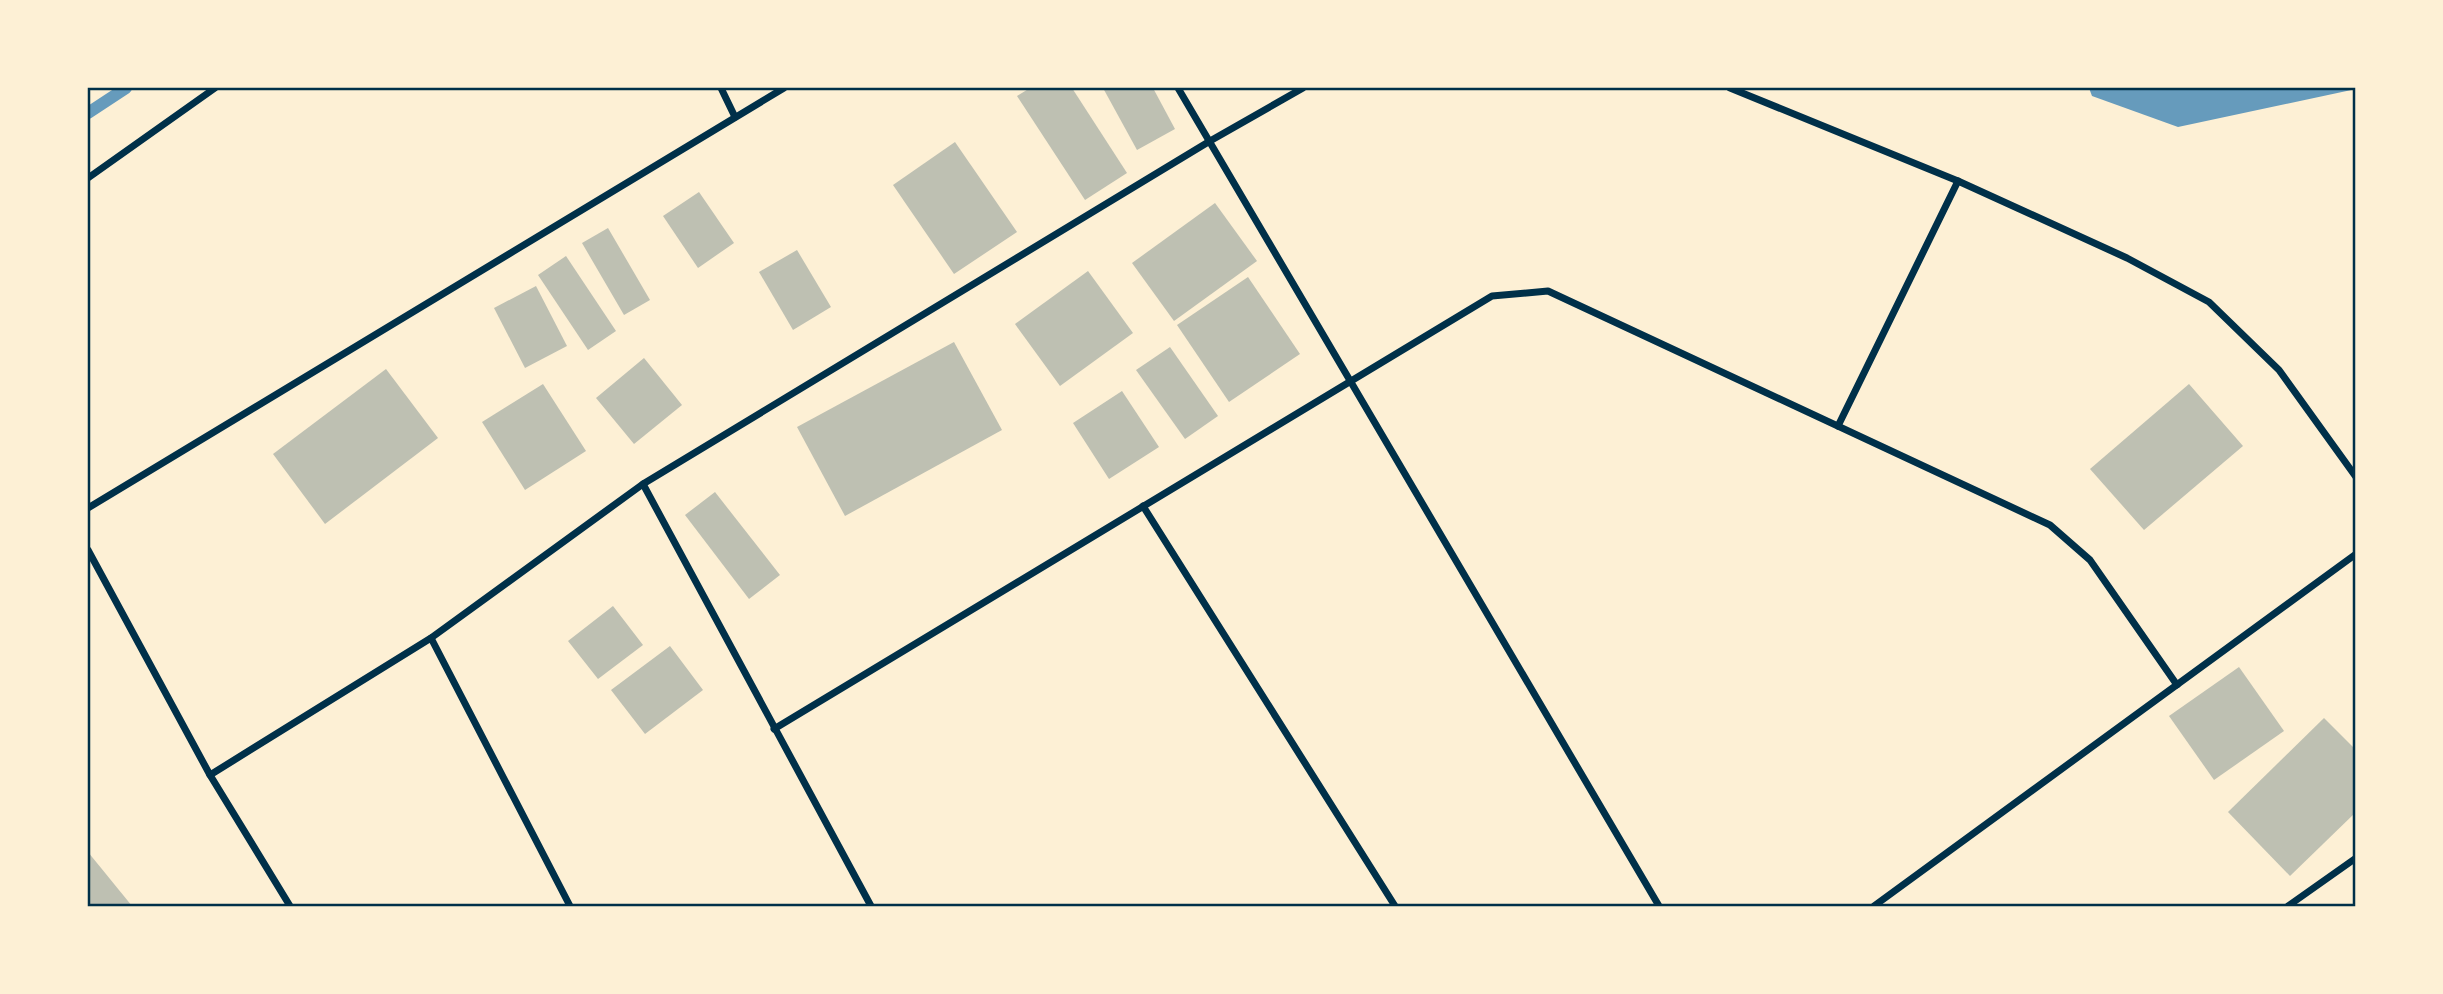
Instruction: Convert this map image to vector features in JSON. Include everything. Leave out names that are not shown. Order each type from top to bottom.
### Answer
[{"type":"street","points":[[88,178],[215,88]]},
{"type":"street","points":[[721,88],[735,117]]},
{"type":"street","points":[[88,508],[784,88]]},
{"type":"street","points":[[1178,88],[1660,906]]},
{"type":"street","points":[[210,775],[431,638],[643,484],[1210,141],[1303,88]]},
{"type":"street","points":[[1730,88],[1958,181],[2127,258],[2209,302],[2279,370],[2356,477]]},
{"type":"street","points":[[1838,426],[1958,181]]},
{"type":"street","points":[[774,729],[1492,296],[1549,291],[2050,525],[2090,560],[2176,685]]},
{"type":"street","points":[[643,484],[871,906]]},
{"type":"street","points":[[1143,506],[1395,906]]},
{"type":"street","points":[[88,550],[210,775],[290,906]]},
{"type":"street","points":[[1874,906],[2356,554]]},
{"type":"street","points":[[431,638],[570,906]]},
{"type":"street","points":[[2288,906],[2356,858]]},
{"type":"water","points":[[2089,88],[2356,89],[2178,127],[2092,96]]},
{"type":"building","points":[[1030,88],[1072,88],[1127,173],[1085,200],[1017,96]]},
{"type":"building","points":[[1103,88],[1153,88],[1175,129],[1137,150]]},
{"type":"building","points":[[955,142],[1017,232],[954,274],[893,185]]},
{"type":"building","points":[[699,192],[734,243],[698,268],[663,216]]},
{"type":"building","points":[[1215,203],[1257,261],[1174,321],[1132,263]]},
{"type":"building","points":[[608,228],[650,300],[624,315],[582,243]]},
{"type":"building","points":[[797,250],[831,307],[793,330],[759,272]]},
{"type":"building","points":[[566,256],[616,331],[588,350],[538,275]]},
{"type":"building","points":[[1088,271],[1133,333],[1060,386],[1015,324]]},
{"type":"building","points":[[1248,277],[1300,354],[1229,402],[1177,325]]},
{"type":"building","points":[[536,286],[567,346],[525,368],[494,308]]},
{"type":"building","points":[[954,342],[1002,430],[845,516],[797,427]]},
{"type":"building","points":[[1170,347],[1218,416],[1185,439],[1136,370]]},
{"type":"building","points":[[644,358],[682,405],[634,444],[596,398]]},
{"type":"building","points":[[386,369],[438,438],[325,524],[273,454]]},
{"type":"building","points":[[543,384],[586,451],[525,490],[482,422]]},
{"type":"building","points":[[2189,384],[2243,446],[2144,530],[2090,469]]},
{"type":"building","points":[[1122,391],[1159,447],[1109,479],[1073,423]]},
{"type":"building","points":[[715,492],[780,575],[749,599],[685,515]]},
{"type":"building","points":[[613,606],[643,645],[598,679],[568,641]]},
{"type":"building","points":[[670,646],[703,690],[645,734],[611,690]]},
{"type":"building","points":[[2239,667],[2284,731],[2214,780],[2169,716]]},
{"type":"building","points":[[2324,718],[2356,750],[2356,812],[2290,876],[2228,812]]},
{"type":"building","points":[[88,852],[132,906],[88,906]]},
{"type":"waterway","points":[[88,113],[126,88]]}]
